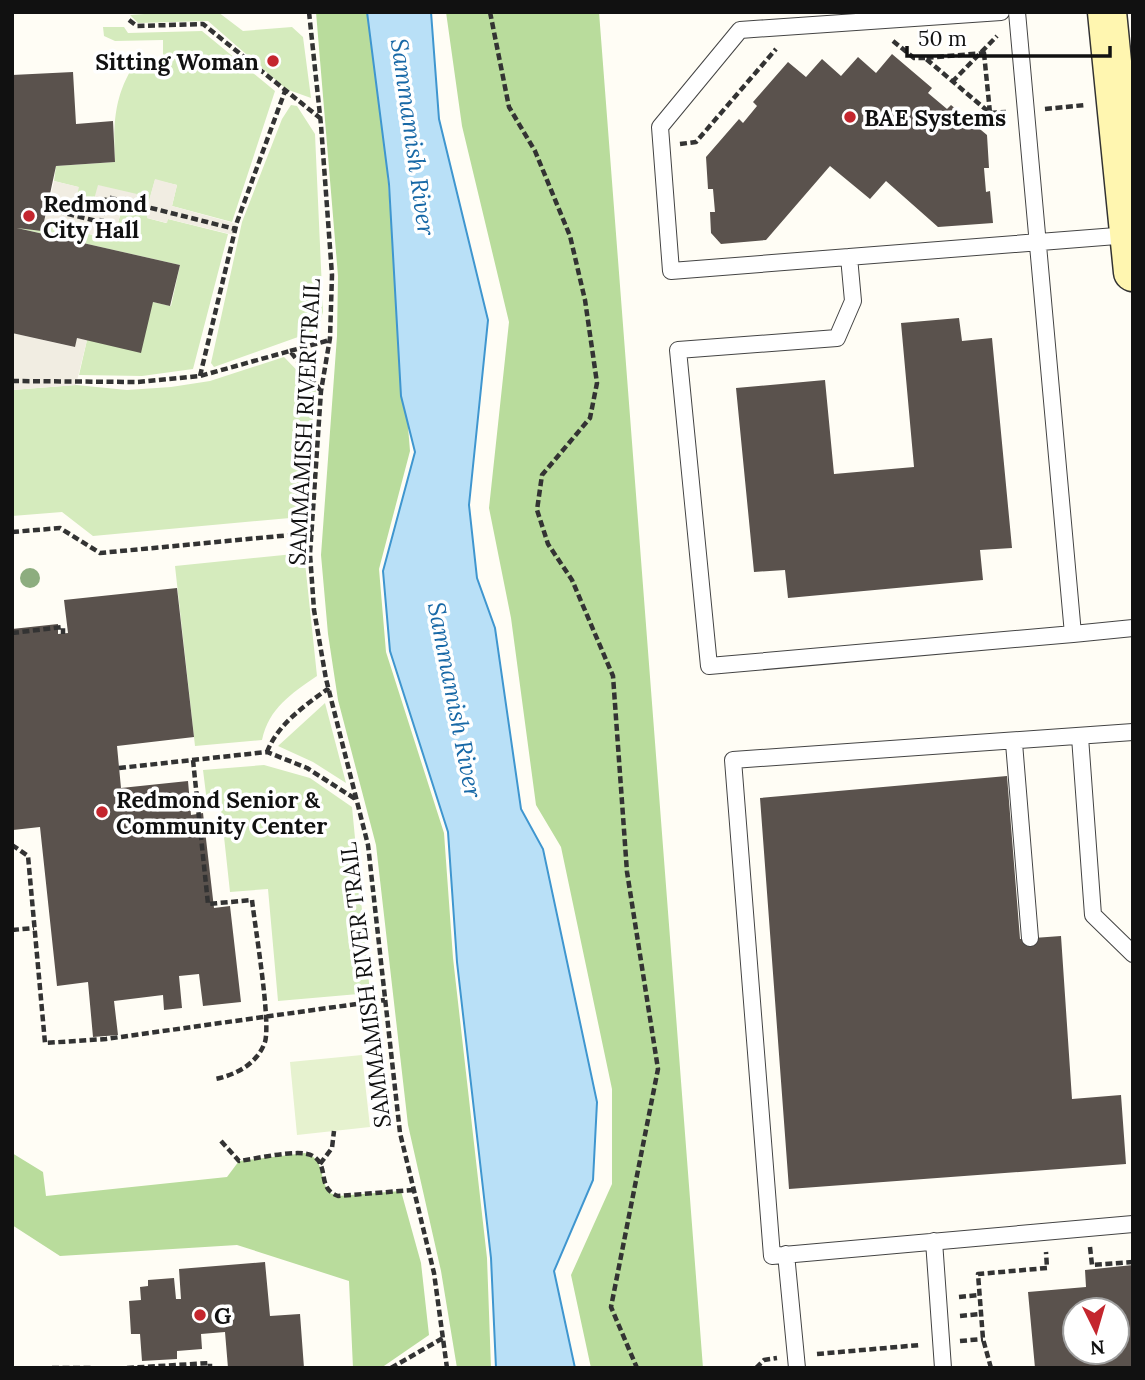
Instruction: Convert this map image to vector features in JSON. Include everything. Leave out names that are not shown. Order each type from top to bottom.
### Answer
[{"type":"main road","points":[[1107,12],[1133,272]]},
{"type":"lane","points":[[1001,12],[740,30],[660,127],[671,271],[1129,235]]},
{"type":"lane","points":[[1017,12],[1040,242],[1073,634]]},
{"type":"lane","points":[[849,257],[853,301],[837,338],[678,350],[709,666],[1133,628]]},
{"type":"lane","points":[[1133,732],[1014,743],[733,760],[772,1256],[1133,1224]]},
{"type":"lane","points":[[1080,737],[1093,915],[1133,954]]},
{"type":"lane","points":[[1014,743],[1030,938]]},
{"type":"lane","points":[[934,1241],[943,1368]]},
{"type":"lane","points":[[786,1254],[796,1362]]},
{"type":"path","name":"SAMMAMISH RIVER TRAIL","points":[[309,12],[332,275],[330,340],[320,391],[312,533],[314,610],[329,688],[369,851],[400,1133],[434,1273],[447,1368]]},
{"type":"path","points":[[490,12],[509,107],[536,151],[570,236],[585,300],[597,383],[590,418],[542,475],[537,510],[548,544],[572,580],[613,676],[627,872],[658,1069],[611,1307],[637,1368]]},
{"type":"path","points":[[129,20],[137,26],[203,24],[320,119]]},
{"type":"path","points":[[952,82],[984,53],[1000,32]]},
{"type":"path","points":[[879,42],[893,41],[914,58],[984,53]]},
{"type":"path","points":[[679,144],[696,142],[777,49],[789,48]]},
{"type":"path","points":[[984,53],[990,113]]},
{"type":"path","points":[[925,58],[990,113],[1014,112]]},
{"type":"path","points":[[200,376],[235,229],[285,91]]},
{"type":"path","points":[[1044,109],[1086,105]]},
{"type":"path","points":[[47,209],[101,222],[107,197],[235,229]]},
{"type":"path","points":[[12,381],[138,382],[200,376],[330,340]]},
{"type":"path","points":[[290,351],[320,391]]},
{"type":"path","points":[[12,532],[60,528],[100,553],[312,533]]},
{"type":"path","points":[[12,633],[63,627],[63,634]]},
{"type":"path","points":[[267,752],[273,736],[303,706],[329,688]]},
{"type":"path","points":[[119,768],[267,752],[307,768],[357,800]]},
{"type":"path","points":[[193,760],[208,904],[252,900],[265,1016],[265,1041],[252,1062],[235,1076],[215,1079]]},
{"type":"path","points":[[12,845],[27,856],[45,1043],[106,1039],[385,1000]]},
{"type":"path","points":[[12,930],[34,928]]},
{"type":"path","points":[[320,1164],[332,1148],[334,1131]]},
{"type":"path","points":[[221,1141],[239,1161],[305,1153],[314,1156],[320,1164],[324,1186],[330,1193],[338,1196],[414,1190]]},
{"type":"path","points":[[1079,1244],[1090,1243],[1092,1265],[1133,1262]]},
{"type":"path","points":[[991,1368],[983,1339],[978,1274],[1047,1268],[1046,1247]]},
{"type":"path","points":[[954,1297],[980,1295]]},
{"type":"path","points":[[956,1316],[981,1314]]},
{"type":"path","points":[[391,1368],[443,1338]]},
{"type":"path","points":[[757,1368],[764,1360],[796,1362],[983,1339]]},
{"type":"path","points":[[127,1368],[182,1362],[209,1363],[210,1368]]},
{"type":"path","points":[[52,1368],[91,1368]]},
{"type":"green space","points":[[218,12],[243,31],[292,27],[303,37],[311,98],[286,89],[208,21],[138,23],[130,15]]},
{"type":"green space","points":[[316,12],[374,12],[410,451],[379,569],[386,652],[444,833],[453,958],[487,1258],[491,1368],[457,1368],[441,1271],[408,1125],[376,845],[338,700],[328,634],[321,555],[337,336],[338,276]]},
{"type":"green space","points":[[446,12],[599,12],[703,1368],[591,1368],[571,1275],[612,1184],[612,1089],[561,847],[536,805],[511,618],[489,508],[509,322],[462,126]]},
{"type":"green space","points":[[103,27],[124,27],[128,33],[202,31],[275,91],[232,222],[172,206],[177,185],[155,180],[148,205],[135,201],[137,195],[94,203],[97,204],[96,209],[74,204],[78,187],[54,181],[56,166],[115,162],[115,121],[124,84],[138,59],[163,57],[163,40],[115,41],[104,36]]},
{"type":"green space","points":[[291,105],[297,106],[315,134],[323,312],[319,325],[312,332],[214,367],[211,363],[242,222],[282,119]]},
{"type":"green space","points":[[112,206],[148,214],[147,218],[166,223],[168,219],[228,234],[193,369],[142,376],[79,375],[87,340],[153,302],[171,306],[180,265],[17,228],[44,223],[113,240],[120,216],[110,213]]},
{"type":"green space","points":[[284,357],[316,390],[301,517],[93,536],[62,512],[12,516],[12,390],[76,385],[127,390],[171,387],[210,381]]},
{"type":"green space","points":[[304,553],[317,676],[282,703],[270,719],[262,740],[195,746],[175,566]]},
{"type":"green space","points":[[325,703],[346,783],[313,762],[278,746]]},
{"type":"green space","points":[[264,765],[310,778],[352,807],[370,993],[278,1001],[268,889],[230,892],[221,809],[208,810],[203,770]]},
{"type":"green space","points":[[362,1055],[370,1127],[297,1135],[290,1062]]},
{"type":"green space","points":[[12,1153],[43,1172],[46,1196],[227,1177],[239,1161],[305,1153],[316,1160],[330,1193],[338,1196],[401,1191],[421,1263],[429,1335],[381,1368],[353,1368],[349,1281],[237,1245],[60,1256],[12,1225]]},
{"type":"shaded area","points":[[155,179],[177,185],[172,206],[237,224],[234,235],[168,219],[167,223],[147,218],[147,214],[112,206],[110,213],[120,215],[114,240],[44,223],[54,181],[79,187],[75,204],[96,209],[97,204],[93,203],[98,185],[137,194],[135,201],[148,204]]},
{"type":"shaded area","points":[[12,333],[74,347],[77,338],[87,340],[76,385],[12,390]]},
{"type":"water","name":"Sammamish River","points":[[367,12],[431,12],[439,119],[488,320],[469,505],[477,578],[495,628],[521,809],[543,849],[597,1102],[593,1180],[554,1271],[575,1368],[496,1368],[491,1258],[457,962],[448,832],[390,651],[383,571],[415,452],[401,396],[389,184]]},
{"type":"building","points":[[892,54],[932,88],[928,93],[947,109],[951,105],[987,135],[989,168],[984,168],[986,192],[990,191],[993,223],[938,227],[886,181],[870,199],[830,166],[766,240],[721,244],[711,233],[710,212],[715,212],[713,189],[708,189],[706,157],[739,119],[743,123],[757,106],[753,102],[788,62],[806,77],[822,59],[841,76],[858,57],[876,73]]},
{"type":"building","name":"Redmond City Hall","points":[[73,72],[76,124],[113,121],[115,162],[56,166],[42,231],[17,228],[180,265],[170,306],[153,302],[141,353],[77,338],[75,347],[12,333],[12,75]]},
{"type":"building","points":[[959,318],[962,341],[992,338],[1012,548],[980,550],[983,580],[788,598],[785,570],[754,572],[736,388],[825,380],[834,474],[914,467],[901,323]]},
{"type":"building","name":"Redmond Senior & Community Center","points":[[177,588],[194,737],[117,746],[121,788],[188,781],[191,815],[203,813],[214,908],[230,906],[241,1002],[203,1006],[199,974],[179,976],[182,1008],[164,1010],[163,995],[114,1001],[118,1035],[93,1037],[88,982],[57,986],[40,827],[13,830],[12,629],[58,624],[58,634],[68,633],[64,600]]},
{"type":"building","points":[[1007,776],[1020,939],[1061,936],[1072,1099],[1121,1095],[1126,1164],[789,1189],[760,798]]},
{"type":"building","name":"G","points":[[265,1262],[270,1316],[300,1314],[304,1368],[228,1368],[225,1332],[201,1334],[202,1349],[177,1351],[177,1359],[142,1361],[140,1334],[131,1334],[129,1301],[141,1300],[140,1287],[148,1286],[148,1280],[174,1278],[176,1299],[181,1299],[179,1269]]},
{"type":"building","points":[[1133,1265],[1133,1368],[1035,1368],[1028,1292],[1086,1287],[1085,1270]]},
{"type":"place","name":"Sitting Woman","points":[[273,61]]},
{"type":"place","name":"BAE Systems","points":[[850,117]]},
{"type":"place","name":"Redmond City Hall","points":[[29,216]]},
{"type":"place","name":"Redmond Senior & Community Center","points":[[102,812]]},
{"type":"place","name":"G","points":[[200,1315]]}]
